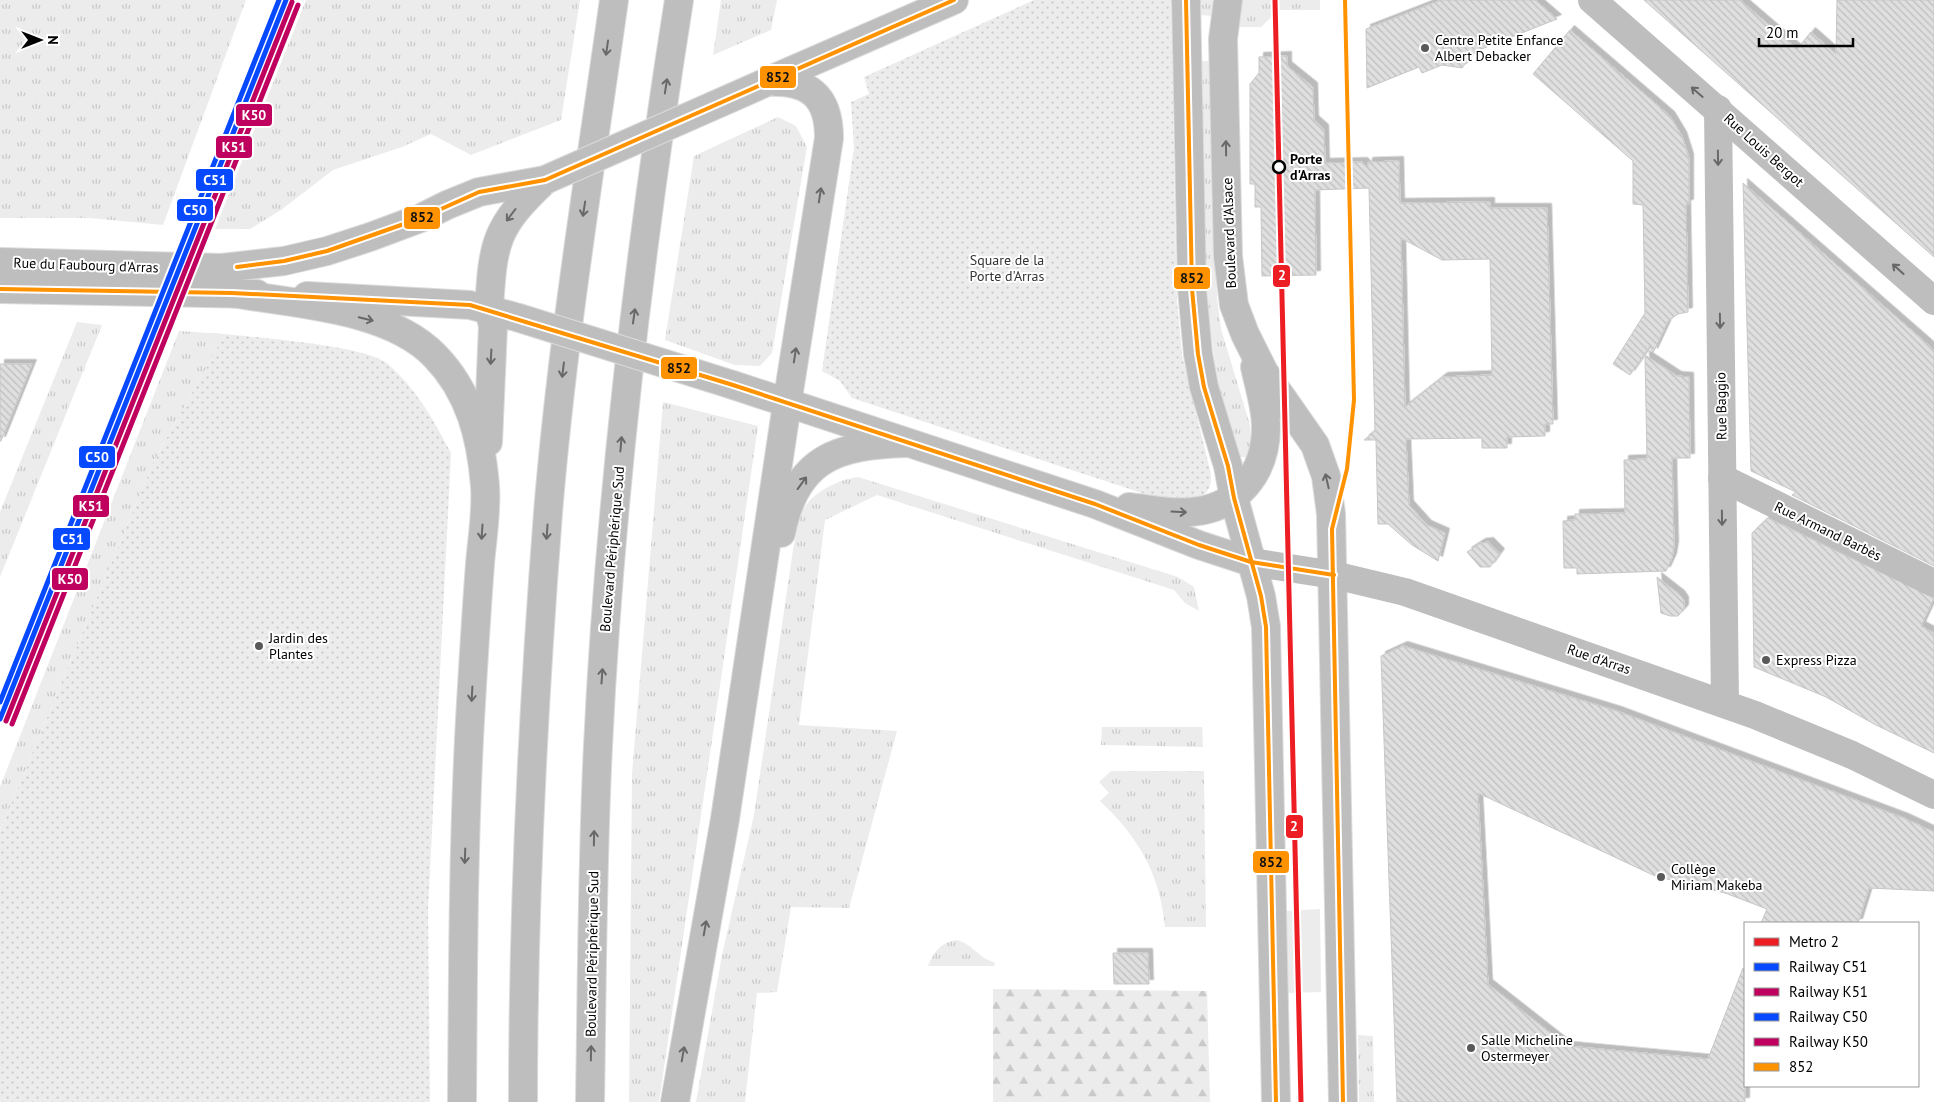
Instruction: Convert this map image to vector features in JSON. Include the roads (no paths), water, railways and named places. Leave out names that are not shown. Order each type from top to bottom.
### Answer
[{"type":"main road","points":[[523,1102],[528,871],[548,512],[577,253],[614,0]]},
{"type":"main road","name":"Boulevard Périphérique Sud","points":[[590,1102],[595,802],[614,522],[628,356],[679,0]]},
{"type":"main road","name":"Rue du Faubourg d'Arras","points":[[0,262],[198,268],[244,267],[284,261],[326,251],[421,218],[446,205],[479,192],[545,180],[954,0]]},
{"type":"main road","points":[[1186,0],[1194,316],[1204,387],[1228,466],[1234,498],[1261,596],[1266,627],[1276,1102]]},
{"type":"main road","name":"Boulevard d'Alsace","points":[[1228,0],[1223,39],[1228,256],[1234,305],[1245,334],[1264,372],[1315,445],[1322,465],[1331,514],[1334,575],[1333,652],[1344,1102]]},
{"type":"main road","name":"Rue Louis Bergot","points":[[1592,0],[1934,301]]},
{"type":"main road","points":[[675,1102],[725,819],[787,404],[828,148],[829,126],[822,102],[804,86],[794,82],[767,82]]},
{"type":"main road","name":"Rue Baggio","points":[[1718,109],[1725,703]]},
{"type":"main road","points":[[462,1102],[468,752],[486,489],[493,326],[489,309],[493,261],[500,233],[518,206],[545,180]]},
{"type":"main road","name":"Rue du Faubourg d'Arras","points":[[0,289],[232,293],[436,301],[489,309],[733,385],[1096,504],[1199,545],[1251,562]]},
{"type":"main road","points":[[232,293],[334,311],[374,321],[395,328],[418,341],[448,371],[469,408],[479,440],[486,489]]},
{"type":"main road","points":[[1096,504],[1190,512],[1211,508],[1234,498],[1249,484],[1257,471],[1264,449],[1266,426],[1255,368],[1245,334]]},
{"type":"main road","points":[[725,819],[751,714],[780,542],[790,503],[807,475],[833,453],[857,446],[907,443]]},
{"type":"main road","name":"Rue Armand Barbès","points":[[1722,478],[1934,583]]},
{"type":"main road","name":"Rue d'Arras","points":[[1251,562],[1334,575],[1405,592],[1725,703],[1852,755],[1934,795]]},
{"type":"metro line","name":"2","points":[[1275,0],[1301,1102]]},
{"type":"rail line","name":"C50","points":[[0,702],[279,0]]},
{"type":"rail line","name":"C51","points":[[0,719],[286,0]]},
{"type":"rail line","name":"K51","points":[[6,721],[292,2]]},
{"type":"rail line","name":"K50","points":[[12,724],[298,5]]},
{"type":"place","name":"Centre Petite Enfance Albert Debacker","points":[[1425,48]]},
{"type":"place","name":"Porte d'Arras","points":[[1279,167]]},
{"type":"place","name":"Jardin des Plantes","points":[[259,646]]},
{"type":"place","name":"Express Pizza","points":[[1766,660]]},
{"type":"place","name":"Collège Miriam Makeba","points":[[1661,877]]},
{"type":"place","name":"Salle Micheline Ostermeyer","points":[[1471,1048]]},
{"type":"park label","name":"Square de la Porte d'Arras","points":[[1007,268]]}]
